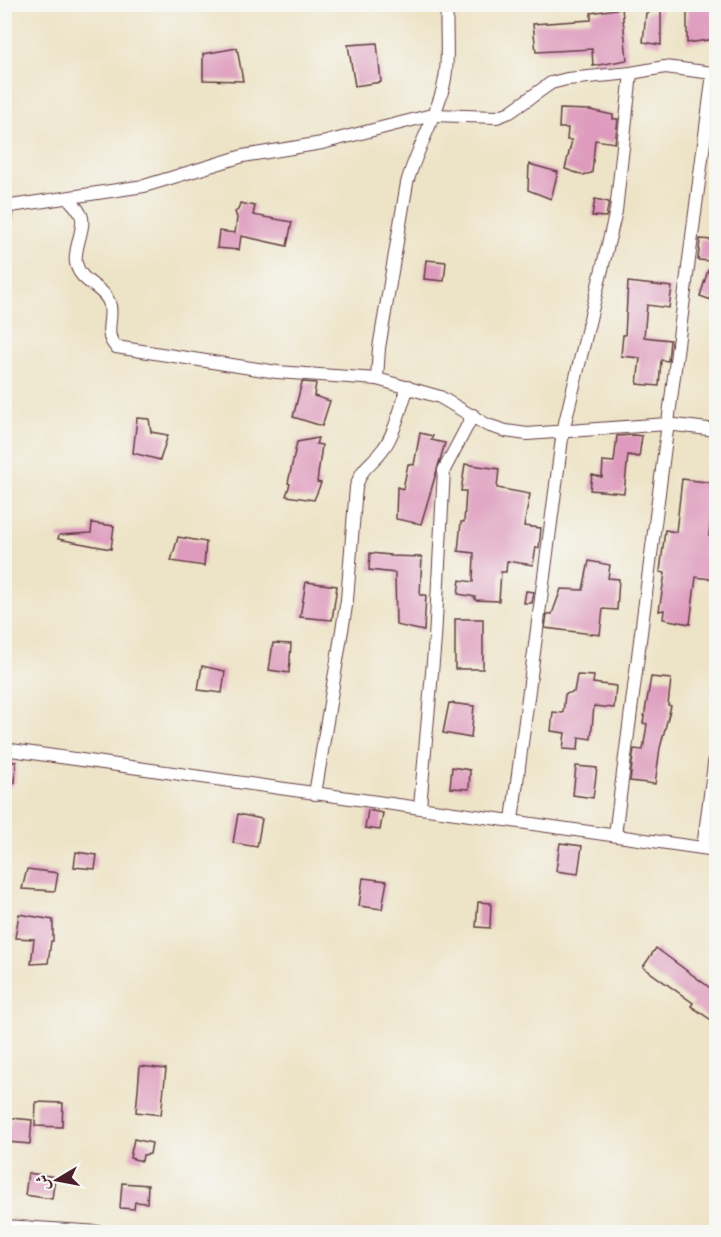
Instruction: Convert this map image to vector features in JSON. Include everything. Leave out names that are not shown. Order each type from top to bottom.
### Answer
[{"type":"street","points":[[377,379],[379,348],[407,183],[413,161],[443,90],[446,76],[447,4]]},
{"type":"street","points":[[4,229],[6,207],[144,186],[243,156],[322,143],[432,116],[497,117],[510,112],[551,83],[567,79],[631,73],[665,67],[715,73],[667,424],[615,835]]},
{"type":"street","points":[[512,820],[563,431],[616,211],[631,73]]},
{"type":"street","points":[[68,198],[82,214],[83,223],[76,248],[76,263],[81,276],[108,299],[111,306],[108,331],[111,341],[116,346],[277,372],[377,379],[440,397],[487,425],[506,432],[527,434],[667,424],[717,430]]},
{"type":"street","points":[[315,794],[347,600],[356,487],[361,471],[384,449],[408,387]]},
{"type":"street","points":[[420,807],[435,639],[444,470],[473,415]]},
{"type":"street","points":[[703,848],[717,748]]},
{"type":"street","points":[[4,749],[717,850]]},
{"type":"street","points":[[4,1226],[100,1233]]},
{"type":"building","points":[[712,5],[715,39],[687,43],[687,6]]},
{"type":"building","points":[[622,8],[627,60],[593,66],[592,49],[536,52],[533,24],[591,20],[591,13]]},
{"type":"building","points":[[661,9],[661,45],[643,42],[646,13]]},
{"type":"building","points":[[377,43],[381,82],[355,86],[348,45]]},
{"type":"building","points":[[237,48],[243,81],[203,80],[203,54]]},
{"type":"building","points":[[560,109],[590,110],[613,115],[613,119],[618,119],[615,143],[595,140],[592,173],[583,175],[565,169],[572,140],[567,140],[568,128],[559,128]]},
{"type":"building","points":[[529,164],[558,172],[551,199],[528,190]]},
{"type":"building","points":[[595,199],[609,202],[606,217],[592,216]]},
{"type":"building","points":[[240,203],[255,206],[253,215],[292,222],[287,246],[241,236],[239,250],[217,248],[219,231],[235,233],[237,218],[235,212]]},
{"type":"building","points":[[700,239],[712,240],[710,261],[698,260]]},
{"type":"building","points":[[426,260],[446,262],[444,281],[424,279]]},
{"type":"building","points":[[708,270],[717,271],[717,302],[700,296]]},
{"type":"building","points":[[628,282],[672,287],[669,308],[647,305],[644,337],[670,340],[668,361],[661,360],[659,386],[637,384],[640,358],[621,356],[623,335],[625,335]]},
{"type":"building","points":[[302,382],[316,383],[314,396],[330,401],[322,426],[293,417]]},
{"type":"building","points":[[137,418],[149,419],[151,432],[168,435],[160,460],[133,453]]},
{"type":"building","points":[[420,433],[433,436],[431,440],[445,443],[421,524],[396,519],[397,487],[403,489],[408,464],[414,465]]},
{"type":"building","points":[[617,436],[642,436],[639,457],[628,455],[624,493],[590,490],[592,475],[602,477],[603,461],[614,462]]},
{"type":"building","points":[[318,438],[316,444],[322,445],[317,482],[321,483],[314,500],[286,496],[297,442]]},
{"type":"building","points":[[465,464],[499,469],[497,488],[530,494],[524,526],[541,528],[539,548],[536,547],[533,565],[507,561],[506,572],[501,572],[499,601],[475,600],[475,597],[458,594],[460,580],[473,582],[474,553],[458,551],[461,522],[464,522],[466,491],[461,491]]},
{"type":"building","points":[[682,479],[714,483],[709,536],[717,537],[717,580],[696,577],[690,624],[663,619],[664,610],[659,611],[665,573],[660,572],[665,530],[676,532]]},
{"type":"building","points":[[92,523],[114,526],[111,549],[58,539],[59,535],[91,533]]},
{"type":"building","points":[[178,537],[206,542],[204,566],[171,561]]},
{"type":"building","points":[[370,553],[422,557],[420,595],[426,595],[424,631],[396,625],[395,573],[369,570]]},
{"type":"building","points":[[589,561],[610,565],[608,578],[619,579],[617,610],[603,609],[600,635],[545,628],[547,614],[552,614],[561,589],[583,590]]},
{"type":"building","points":[[306,582],[337,586],[332,620],[300,617]]},
{"type":"building","points":[[526,591],[534,592],[532,603],[524,603]]},
{"type":"building","points":[[455,619],[483,619],[483,669],[455,669]]},
{"type":"building","points":[[273,643],[291,644],[289,673],[269,670]]},
{"type":"building","points":[[202,666],[225,671],[222,693],[198,690]]},
{"type":"building","points":[[577,675],[594,676],[593,683],[616,686],[614,708],[594,706],[591,739],[579,737],[578,750],[563,749],[565,733],[551,731],[553,712],[563,713],[565,694],[574,692]]},
{"type":"building","points":[[651,677],[671,679],[668,705],[671,706],[660,748],[655,784],[630,781],[634,749],[643,750],[647,724],[643,723]]},
{"type":"building","points":[[449,703],[474,706],[471,738],[443,733]]},
{"type":"building","points":[[4,761],[16,762],[15,783],[4,791]]},
{"type":"building","points":[[576,766],[597,768],[593,798],[573,795]]},
{"type":"building","points":[[452,767],[470,770],[469,789],[450,788]]},
{"type":"building","points":[[368,810],[383,813],[380,830],[365,828]]},
{"type":"building","points":[[238,814],[262,819],[257,847],[233,843]]},
{"type":"building","points":[[560,843],[582,846],[578,874],[556,871]]},
{"type":"building","points":[[76,852],[97,855],[95,869],[74,867]]},
{"type":"building","points":[[27,869],[58,873],[55,891],[22,889]]},
{"type":"building","points":[[363,878],[387,881],[382,909],[359,906]]},
{"type":"building","points":[[478,902],[491,903],[490,928],[476,927]]},
{"type":"building","points":[[19,914],[53,920],[53,941],[51,941],[48,963],[31,964],[34,939],[15,938]]},
{"type":"building","points":[[656,948],[717,993],[717,1024],[691,1006],[693,1003],[643,967]]},
{"type":"building","points":[[140,1066],[166,1069],[161,1115],[136,1112]]},
{"type":"building","points":[[36,1102],[63,1103],[62,1127],[35,1126]]},
{"type":"building","points":[[11,1118],[32,1120],[30,1144],[7,1142],[8,1140],[4,1139],[4,1126],[10,1127]]},
{"type":"building","points":[[134,1139],[152,1143],[150,1154],[143,1155],[142,1161],[130,1158]]},
{"type":"building","points":[[28,1173],[55,1177],[52,1199],[25,1195]]},
{"type":"building","points":[[122,1183],[148,1185],[147,1203],[135,1202],[134,1209],[120,1208]]}]
